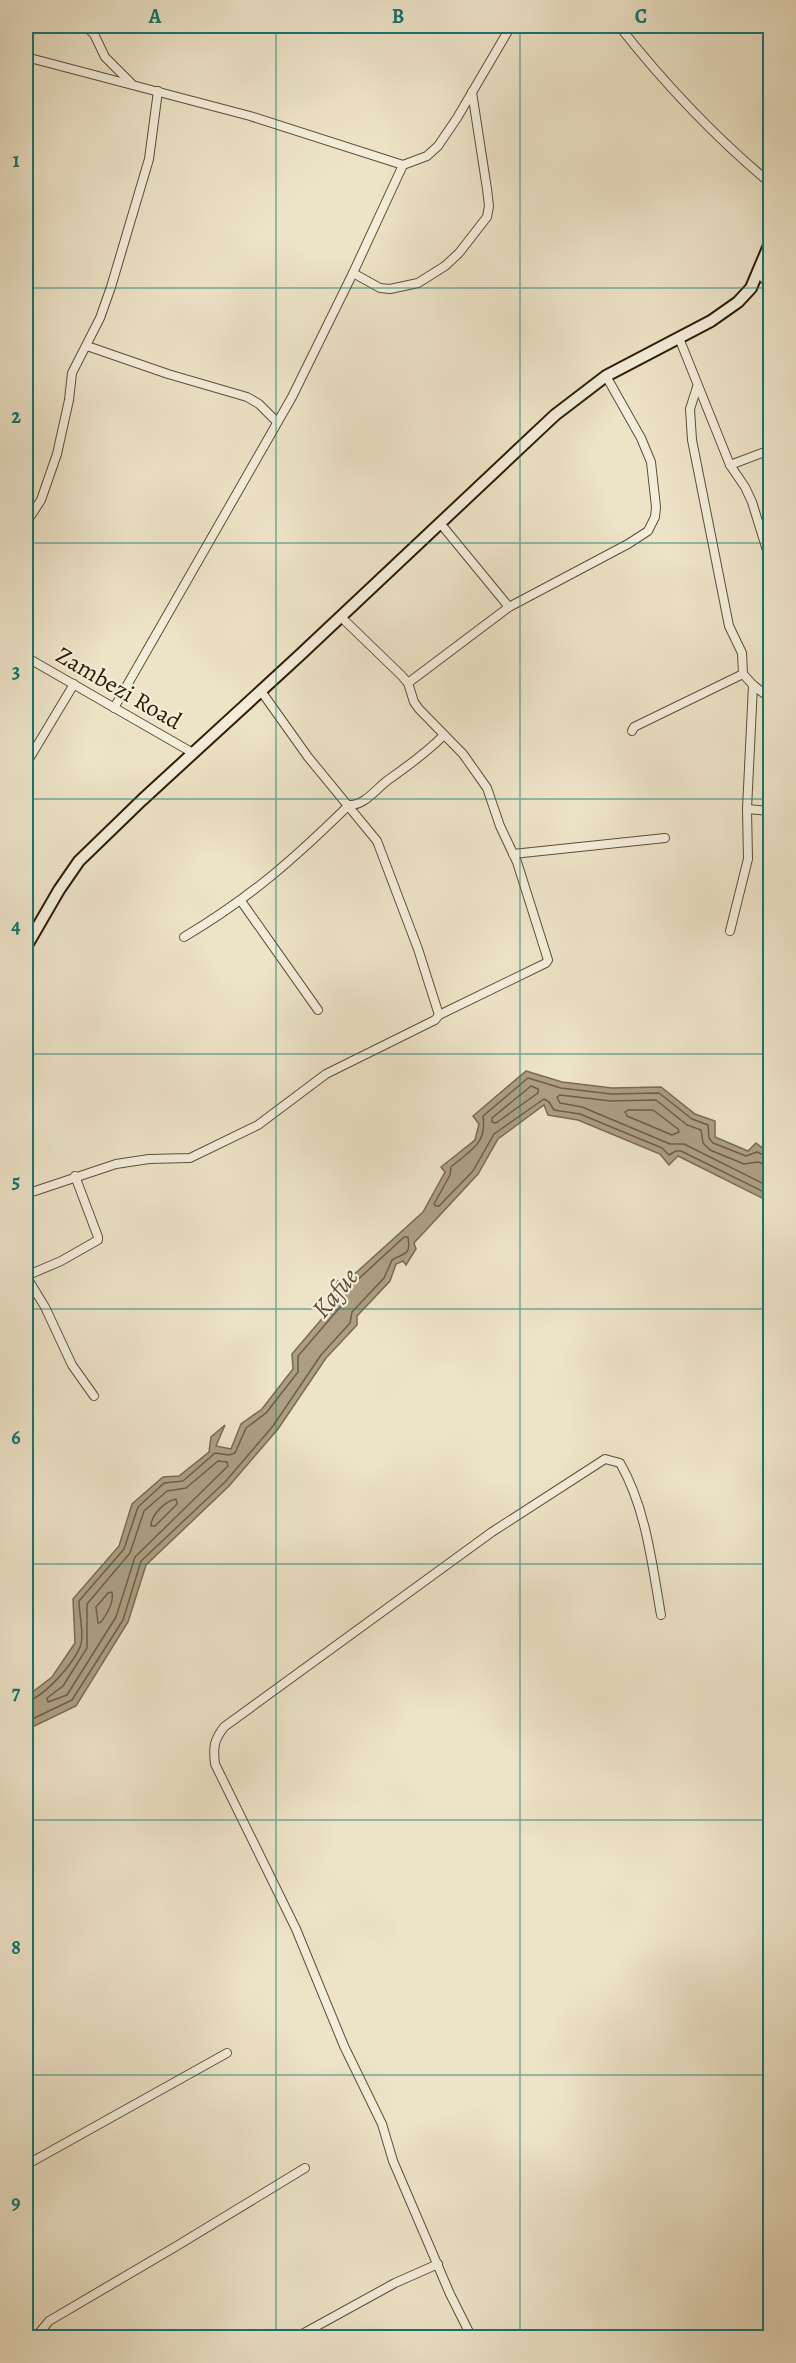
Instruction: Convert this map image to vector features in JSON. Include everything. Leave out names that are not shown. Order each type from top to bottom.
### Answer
[{"type":"street","points":[[84,26],[94,34],[105,57],[132,84]]},
{"type":"street","points":[[26,57],[250,116],[403,165],[427,156],[438,146],[511,26]]},
{"type":"street","points":[[619,26],[641,54],[729,148],[771,183]]},
{"type":"street","points":[[26,523],[34,513],[46,488],[64,429],[72,373],[87,346],[111,287],[145,176],[158,91]]},
{"type":"street","points":[[353,273],[369,284],[390,290],[418,283],[445,266],[459,253],[487,217],[487,189],[472,92]]},
{"type":"street","points":[[114,708],[312,358],[403,165]]},
{"type":"street","points":[[26,947],[59,890],[80,861],[193,753],[555,415],[606,376],[728,310],[751,288],[771,243]]},
{"type":"street","points":[[759,273],[771,286]]},
{"type":"street","points":[[679,338],[730,465],[752,502],[770,558]]},
{"type":"street","points":[[87,346],[168,374],[247,397],[259,404],[277,422]]},
{"type":"street","points":[[408,683],[509,607],[628,544],[648,531],[652,525],[656,507],[651,462],[641,438],[606,376]]},
{"type":"street","points":[[697,387],[690,409],[692,440],[729,626],[742,654],[743,674],[753,685],[771,698]]},
{"type":"street","points":[[730,465],[771,450]]},
{"type":"street","points":[[440,524],[509,607]]},
{"type":"street","points":[[26,1194],[116,1164],[149,1159],[190,1158],[226,1142],[258,1125],[326,1074],[548,960],[513,854],[500,826],[488,788],[463,754],[418,709],[408,683],[341,616]]},
{"type":"street","name":"Zambezi Road","points":[[26,657],[193,753]]},
{"type":"street","points":[[632,731],[634,727],[743,674]]},
{"type":"street","points":[[26,771],[33,752],[74,684]]},
{"type":"street","points":[[730,931],[748,859],[747,809],[753,685]]},
{"type":"street","points":[[261,691],[308,757],[369,830],[381,850],[418,949],[439,1015]]},
{"type":"street","points":[[184,937],[241,901],[296,857],[349,806],[365,800],[389,779],[415,762],[443,736]]},
{"type":"street","points":[[747,809],[771,811]]},
{"type":"street","points":[[513,854],[665,838]]},
{"type":"street","points":[[241,901],[318,1010]]},
{"type":"street","points":[[75,1176],[98,1240],[61,1261],[26,1276],[45,1307],[72,1365],[94,1396]]},
{"type":"street","points":[[472,2337],[450,2294],[393,2161],[382,2124],[344,2046],[296,1929],[219,1771],[213,1748],[215,1738],[224,1727],[492,1532],[605,1459],[620,1463],[628,1478],[648,1541],[661,1615]]},
{"type":"street","points":[[26,2165],[227,2053]]},
{"type":"street","points":[[35,2337],[49,2321],[304,2168]]},
{"type":"street","points":[[296,2337],[395,2283],[438,2264]]},
{"type":"water","points":[[526,1071],[562,1082],[612,1088],[661,1087],[695,1114],[715,1121],[715,1137],[748,1151],[756,1143],[770,1154],[770,1202],[678,1156],[669,1165],[660,1154],[578,1120],[548,1115],[544,1105],[498,1139],[478,1174],[414,1243],[416,1249],[406,1265],[403,1261],[396,1264],[390,1281],[357,1316],[357,1325],[326,1358],[278,1429],[229,1486],[146,1565],[128,1622],[76,1706],[26,1730],[26,1697],[52,1677],[75,1643],[73,1599],[119,1546],[132,1504],[163,1477],[179,1476],[209,1452],[211,1437],[225,1425],[216,1446],[231,1449],[241,1424],[262,1409],[293,1369],[292,1354],[337,1301],[337,1281],[348,1280],[423,1212],[445,1172],[441,1167],[475,1140],[479,1124],[473,1116]]},
{"type":"water label","name":"Kafue","points":[[335,1293]]}]
